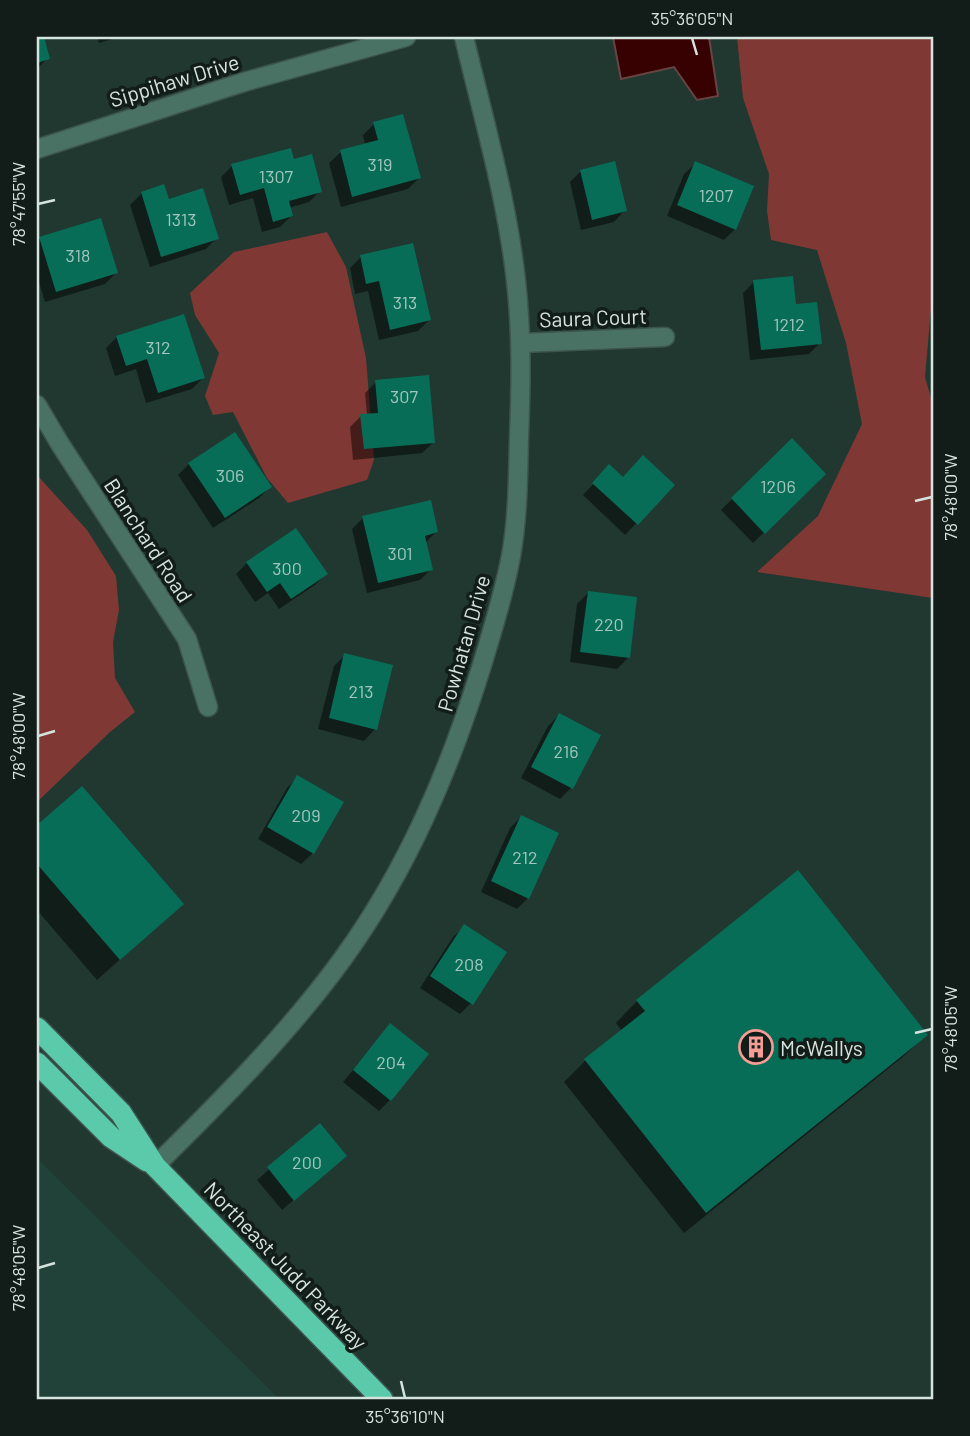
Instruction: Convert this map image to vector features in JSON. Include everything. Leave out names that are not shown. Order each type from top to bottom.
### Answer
[{"type":"highway","name":"Northeast Judd Parkway","points":[[37,1028],[121,1113],[155,1166],[382,1399]]},
{"type":"highway","name":"Northeast Judd Parkway","points":[[37,1063],[111,1137],[155,1166]]},
{"type":"street","name":"Sippihaw Drive","points":[[37,149],[244,82],[406,37]]},
{"type":"street","name":"Powhatan Drive","points":[[155,1166],[257,1062],[343,958],[372,915],[421,829],[465,720],[499,609],[512,553],[518,486],[522,342],[516,279],[506,218],[464,37]]},
{"type":"street","name":"Saura Court","points":[[522,342],[665,337]]},
{"type":"street","name":"Blanchard Road","points":[[37,405],[187,639],[208,707]]},
{"type":"shaded area","points":[[613,37],[709,37],[718,96],[697,100],[674,67],[621,79]]},
{"type":"shaded area","points":[[737,37],[933,37],[933,286],[925,377],[933,405],[933,598],[757,572],[818,516],[862,424],[846,343],[817,250],[771,240],[767,211],[769,174],[743,98]]},
{"type":"shaded area","points":[[327,232],[346,267],[366,358],[374,460],[367,480],[288,503],[267,478],[233,412],[213,415],[205,396],[219,353],[195,315],[190,293],[234,252]]},
{"type":"shaded area","points":[[37,475],[87,530],[116,576],[119,610],[113,642],[115,678],[135,712],[110,732],[37,802]]},
{"type":"shaded area","points":[[37,1158],[279,1399],[37,1399]]},
{"type":"building","points":[[37,37],[44,37],[50,59],[37,63]]},
{"type":"building","points":[[403,114],[421,178],[352,197],[340,150],[378,140],[373,122]]},
{"type":"building","points":[[291,148],[294,159],[312,154],[322,192],[289,201],[293,216],[273,222],[264,188],[240,195],[231,164]]},
{"type":"building","points":[[615,161],[627,211],[592,220],[580,170]]},
{"type":"building","points":[[695,161],[754,186],[736,230],[677,205]]},
{"type":"building","points":[[164,184],[169,199],[203,188],[219,239],[161,257],[141,192]]},
{"type":"building","points":[[101,218],[118,273],[56,292],[39,237]]},
{"type":"building","points":[[413,243],[431,320],[390,330],[379,281],[366,284],[360,255]]},
{"type":"building","points":[[793,276],[796,304],[817,302],[822,344],[761,350],[753,280]]},
{"type":"building","points":[[184,314],[205,378],[158,393],[147,359],[126,366],[116,336]]},
{"type":"building","points":[[429,375],[435,443],[364,449],[360,414],[378,413],[375,380]]},
{"type":"building","points":[[235,432],[272,487],[225,518],[188,463]]},
{"type":"building","points":[[792,438],[826,474],[765,534],[731,498]]},
{"type":"building","points":[[643,455],[675,485],[638,525],[592,483],[609,464],[623,477]]},
{"type":"building","points":[[431,500],[438,532],[425,536],[433,570],[378,583],[362,516]]},
{"type":"building","points":[[296,528],[328,574],[291,599],[280,583],[267,592],[246,562]]},
{"type":"building","points":[[588,591],[637,597],[630,658],[580,652]]},
{"type":"building","points":[[344,653],[393,665],[377,730],[329,718]]},
{"type":"building","points":[[559,713],[601,735],[573,789],[531,767]]},
{"type":"building","points":[[297,775],[344,802],[314,854],[267,827]]},
{"type":"building","points":[[82,786],[184,904],[120,960],[37,864],[37,825]]},
{"type":"building","points":[[521,815],[559,833],[529,899],[491,881]]},
{"type":"building","name":"McWallys","points":[[798,870],[928,1035],[706,1213],[584,1059],[645,1011],[636,1000]]},
{"type":"building","points":[[464,924],[507,952],[473,1005],[430,976]]},
{"type":"building","points":[[390,1023],[429,1054],[391,1101],[353,1070]]},
{"type":"building","points":[[320,1123],[347,1156],[294,1201],[267,1167]]},
{"type":"place","name":"McWallys","points":[[756,1047]]}]
